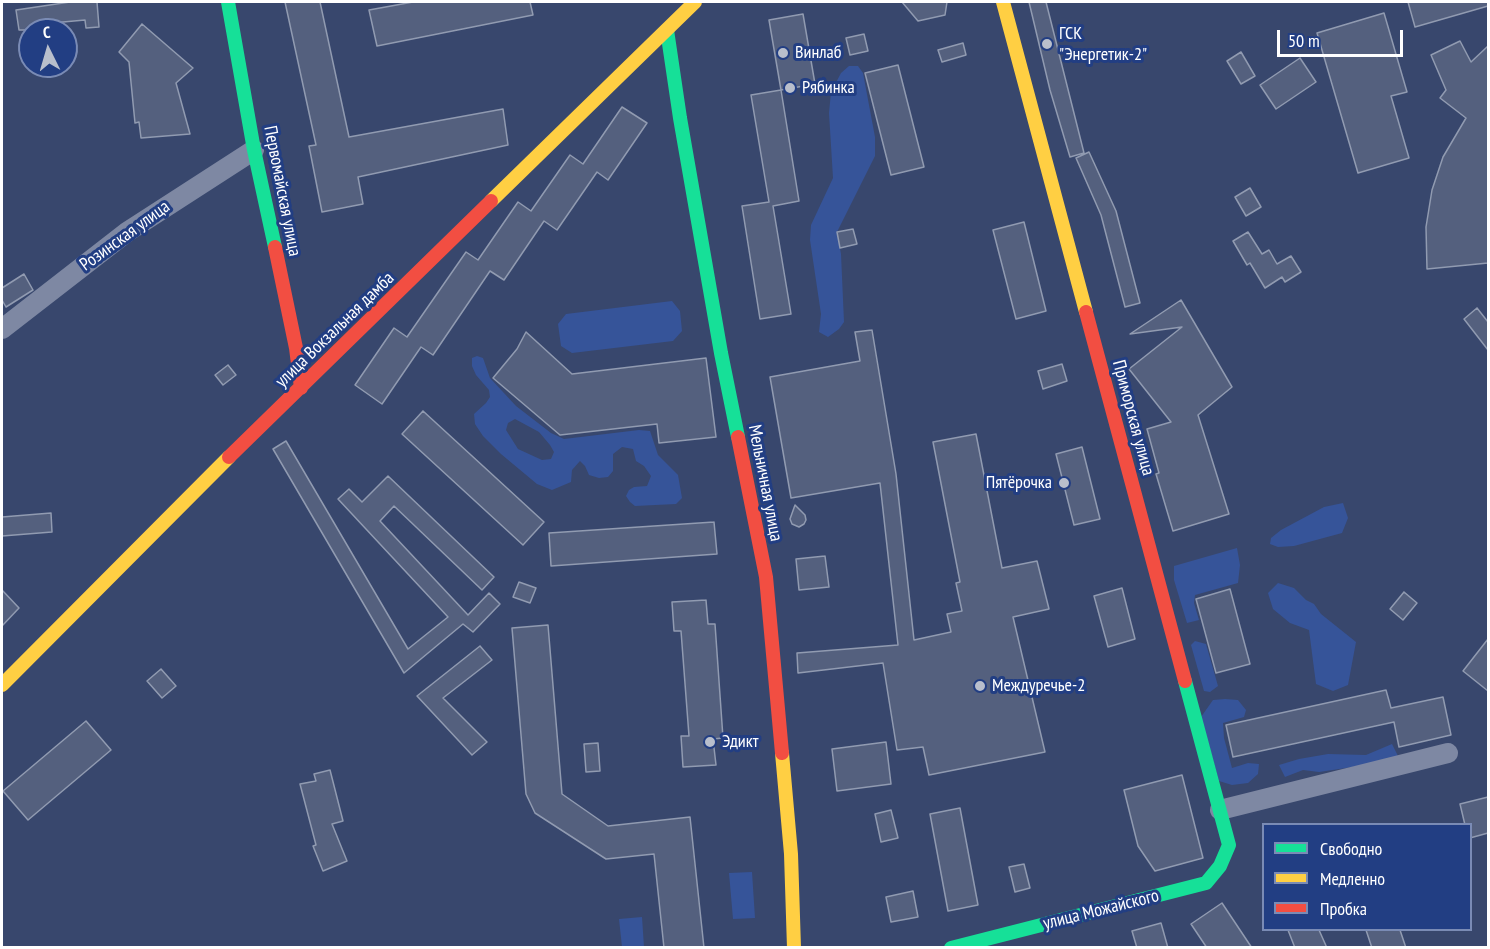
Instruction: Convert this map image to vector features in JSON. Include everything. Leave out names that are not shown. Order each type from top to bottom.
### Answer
[{"type":"main road","name":"Первомайская улица","points":[[228,2],[254,150],[296,348],[301,388]]},
{"type":"main road","name":"улица Вокзальная дамба","points":[[2,685],[166,519],[695,2]]},
{"type":"main road","name":"Приморская улица","points":[[1004,2],[1229,845]]},
{"type":"main road","name":"Мельничная улица","points":[[667,30],[718,341],[766,577],[789,834],[794,948]]},
{"type":"main road","name":"улица Можайского","points":[[951,948],[1206,884],[1220,866],[1229,845]]},
{"type":"street","name":"Розинская улица","points":[[2,329],[126,232],[254,150]]},
{"type":"street","points":[[1220,810],[1448,753]]},
{"type":"shaded area","points":[[849,66],[858,66],[863,73],[875,137],[875,156],[837,232],[841,254],[844,322],[828,337],[819,332],[821,314],[810,240],[811,225],[833,178],[829,113],[831,92],[841,73]]},
{"type":"shaded area","points":[[672,301],[680,311],[682,331],[673,341],[572,353],[561,346],[558,324],[566,314]]},
{"type":"shaded area","points":[[477,356],[483,358],[490,378],[516,406],[551,433],[564,439],[639,430],[650,431],[658,455],[678,475],[682,498],[676,504],[635,506],[630,502],[626,496],[629,490],[634,487],[647,486],[651,476],[644,466],[636,461],[633,449],[622,447],[613,454],[613,471],[608,477],[599,478],[589,475],[580,461],[572,470],[571,482],[552,490],[537,484],[501,454],[483,436],[475,424],[474,414],[490,397],[489,390],[476,375],[472,366],[472,358]],"holes":[[[515,419],[539,432],[554,452],[551,459],[542,460],[518,449],[506,430],[508,423]]]},
{"type":"shaded area","points":[[1343,503],[1348,518],[1342,533],[1294,546],[1278,547],[1270,544],[1271,538],[1281,530],[1324,507]]},
{"type":"shaded area","points":[[1237,548],[1240,565],[1238,583],[1195,595],[1194,603],[1199,620],[1187,623],[1174,580],[1174,566]]},
{"type":"shaded area","points":[[1278,583],[1294,588],[1306,600],[1314,604],[1321,614],[1356,642],[1348,685],[1333,691],[1316,684],[1309,630],[1290,623],[1273,609],[1268,593]]},
{"type":"shaded area","points":[[1195,641],[1206,644],[1218,686],[1210,692],[1204,691],[1191,645]]},
{"type":"shaded area","points":[[1213,700],[1238,700],[1246,710],[1244,717],[1223,723],[1224,738],[1232,768],[1248,763],[1259,764],[1258,774],[1248,783],[1232,785],[1219,781],[1201,717]]},
{"type":"shaded area","points":[[1392,744],[1400,760],[1319,772],[1303,770],[1285,777],[1279,765],[1328,754],[1366,755]]},
{"type":"shaded area","points":[[752,872],[755,918],[733,919],[729,873]]},
{"type":"shaded area","points":[[642,917],[644,947],[622,947],[619,919]]},
{"type":"building","points":[[70,2],[97,2],[99,27],[86,28],[85,20],[78,21],[78,18],[18,18],[18,23],[16,10]]},
{"type":"building","points":[[285,2],[320,2],[349,137],[503,109],[508,145],[358,177],[363,204],[322,212],[309,146],[316,145]]},
{"type":"building","points":[[413,2],[530,2],[533,15],[377,46],[369,10]]},
{"type":"building","points":[[902,2],[947,2],[945,15],[918,21]]},
{"type":"building","points":[[1029,2],[1046,2],[1084,153],[1070,157],[1050,90]]},
{"type":"building","points":[[1408,2],[1488,2],[1488,6],[1415,27]]},
{"type":"building","points":[[1384,13],[1407,92],[1391,96],[1409,158],[1358,173],[1317,33]]},
{"type":"building","points":[[803,14],[815,84],[781,90],[769,20]]},
{"type":"building","points":[[142,24],[193,68],[176,83],[190,134],[141,138],[139,122],[135,123],[129,62],[119,52]]},
{"type":"building","points":[[864,34],[868,51],[850,55],[846,38]]},
{"type":"building","points":[[1460,41],[1471,62],[1488,46],[1488,263],[1427,269],[1426,227],[1432,190],[1443,157],[1466,118],[1440,98],[1446,90],[1431,55]]},
{"type":"building","points":[[963,43],[966,55],[942,62],[938,50]]},
{"type":"building","points":[[1241,52],[1255,76],[1241,84],[1227,61]]},
{"type":"building","points":[[1300,58],[1316,82],[1276,109],[1260,85]]},
{"type":"building","points":[[898,65],[924,167],[891,175],[865,73]]},
{"type":"building","points":[[781,90],[799,201],[773,206],[791,314],[760,319],[742,206],[769,202],[751,95]]},
{"type":"building","points":[[622,107],[647,123],[608,180],[597,172],[557,230],[544,221],[504,280],[490,271],[433,355],[421,347],[382,404],[355,385],[394,328],[407,337],[466,252],[478,260],[518,202],[531,211],[570,155],[583,164]]},
{"type":"building","points":[[1089,152],[1116,211],[1140,303],[1125,307],[1101,215],[1076,158]]},
{"type":"building","points":[[1250,188],[1261,207],[1246,216],[1235,197]]},
{"type":"building","points":[[1024,222],[1046,311],[1016,319],[993,230]]},
{"type":"building","points":[[853,229],[857,244],[840,248],[837,232]]},
{"type":"building","points":[[1248,232],[1262,254],[1269,250],[1277,264],[1291,256],[1301,272],[1285,282],[1282,277],[1265,288],[1250,263],[1247,265],[1233,241]]},
{"type":"building","points":[[24,274],[33,290],[6,307],[2,300],[2,288]]},
{"type":"building","points":[[1181,300],[1232,387],[1198,415],[1229,514],[1173,531],[1156,474],[1159,473],[1147,429],[1171,422],[1129,369],[1182,327],[1130,334]]},
{"type":"building","points":[[1477,308],[1488,322],[1488,350],[1464,319]]},
{"type":"building","points":[[872,330],[896,474],[914,640],[951,632],[947,614],[962,611],[956,583],[960,582],[933,442],[976,434],[1002,568],[1037,561],[1049,609],[1013,617],[1045,752],[929,775],[923,747],[897,750],[883,663],[798,673],[797,653],[898,645],[880,483],[791,498],[770,377],[860,361],[855,332]]},
{"type":"building","points":[[526,332],[572,374],[706,358],[716,437],[659,443],[657,424],[560,435],[493,378],[517,349]]},
{"type":"building","points":[[1062,364],[1067,381],[1043,389],[1038,371]]},
{"type":"building","points":[[228,365],[236,375],[223,385],[215,375]]},
{"type":"building","points":[[423,411],[544,522],[523,545],[402,434]]},
{"type":"building","points":[[286,441],[408,649],[448,617],[338,499],[349,489],[362,502],[388,476],[494,577],[482,590],[394,506],[380,521],[468,615],[489,593],[500,604],[473,632],[463,624],[404,673],[273,449]]},
{"type":"building","points":[[1082,447],[1100,519],[1074,525],[1056,454]]},
{"type":"building","points":[[795,505],[805,515],[806,520],[799,527],[792,524],[790,519]]},
{"type":"building","points":[[51,513],[52,532],[2,536],[2,517]]},
{"type":"building","points":[[714,522],[717,554],[551,566],[549,533]]},
{"type":"building","points":[[825,556],[829,587],[799,590],[796,559]]},
{"type":"building","points":[[519,582],[536,588],[530,603],[513,597]]},
{"type":"building","points":[[1122,588],[1135,639],[1108,647],[1094,596]]},
{"type":"building","points":[[1230,589],[1250,664],[1216,673],[1196,599]]},
{"type":"building","points":[[2,590],[19,608],[2,626]]},
{"type":"building","points":[[1404,592],[1417,603],[1403,620],[1390,609]]},
{"type":"building","points":[[706,600],[708,624],[715,624],[723,738],[713,739],[716,765],[683,767],[681,736],[689,736],[681,631],[674,631],[672,602]]},
{"type":"building","points":[[548,625],[562,794],[608,826],[690,817],[704,948],[664,948],[654,854],[606,859],[535,813],[526,794],[512,628]]},
{"type":"building","points":[[1488,639],[1488,691],[1463,671]]},
{"type":"building","points":[[480,646],[492,660],[443,698],[487,742],[472,755],[417,696]]},
{"type":"building","points":[[161,669],[176,686],[162,698],[147,681]]},
{"type":"building","points":[[1386,690],[1391,708],[1443,697],[1451,735],[1399,747],[1394,722],[1233,757],[1226,725]]},
{"type":"building","points":[[86,721],[111,750],[28,820],[3,791]]},
{"type":"building","points":[[886,742],[891,784],[837,791],[832,749]]},
{"type":"building","points":[[598,743],[600,771],[586,772],[584,744]]},
{"type":"building","points":[[330,770],[343,821],[332,824],[347,861],[323,871],[313,846],[316,845],[300,784],[316,781],[314,774]]},
{"type":"building","points":[[1182,775],[1203,858],[1155,871],[1138,846],[1124,790]]},
{"type":"building","points":[[1488,797],[1488,833],[1472,837],[1472,823],[1465,823],[1460,804]]},
{"type":"building","points":[[960,808],[978,905],[948,911],[930,814]]},
{"type":"building","points":[[891,810],[898,838],[881,842],[875,814]]},
{"type":"building","points":[[1024,864],[1030,888],[1015,892],[1009,867]]},
{"type":"building","points":[[913,891],[918,917],[891,922],[886,897]]},
{"type":"building","points":[[1222,903],[1252,948],[1207,948],[1191,924]]},
{"type":"building","points":[[1161,923],[1168,948],[1137,948],[1132,931]]},
{"type":"building","points":[[1288,931],[1319,931],[1327,948],[1295,948]]},
{"type":"building","points":[[1366,931],[1400,931],[1406,948],[1372,948]]},
{"type":"traffic: fast","points":[[228,2],[254,150],[275,247]]},
{"type":"traffic: fast","points":[[667,30],[680,118],[738,437]]},
{"type":"traffic: fast","points":[[951,948],[1206,883],[1220,866],[1229,845],[1185,681]]},
{"type":"traffic: slow","points":[[491,201],[695,2]]},
{"type":"traffic: slow","points":[[1003,2],[1086,312]]},
{"type":"traffic: slow","points":[[2,685],[229,457]]},
{"type":"traffic: slow","points":[[782,753],[791,854],[794,948]]},
{"type":"traffic: jam","points":[[229,457],[491,201]]},
{"type":"traffic: jam","points":[[275,247],[296,348],[301,388]]},
{"type":"traffic: jam","points":[[1086,312],[1185,681]]},
{"type":"traffic: jam","points":[[738,437],[766,577],[782,753]]},
{"type":"place","name":"ГСК \"Энергетик-2\"","points":[[1047,44]]},
{"type":"place","name":"Винлаб","points":[[783,53]]},
{"type":"place","name":"Рябинка","points":[[790,88]]},
{"type":"place","name":"Пятёрочка","points":[[1064,483]]},
{"type":"place","name":"Междуречье-2","points":[[980,686]]},
{"type":"place","name":"Эдикт","points":[[710,742]]}]
